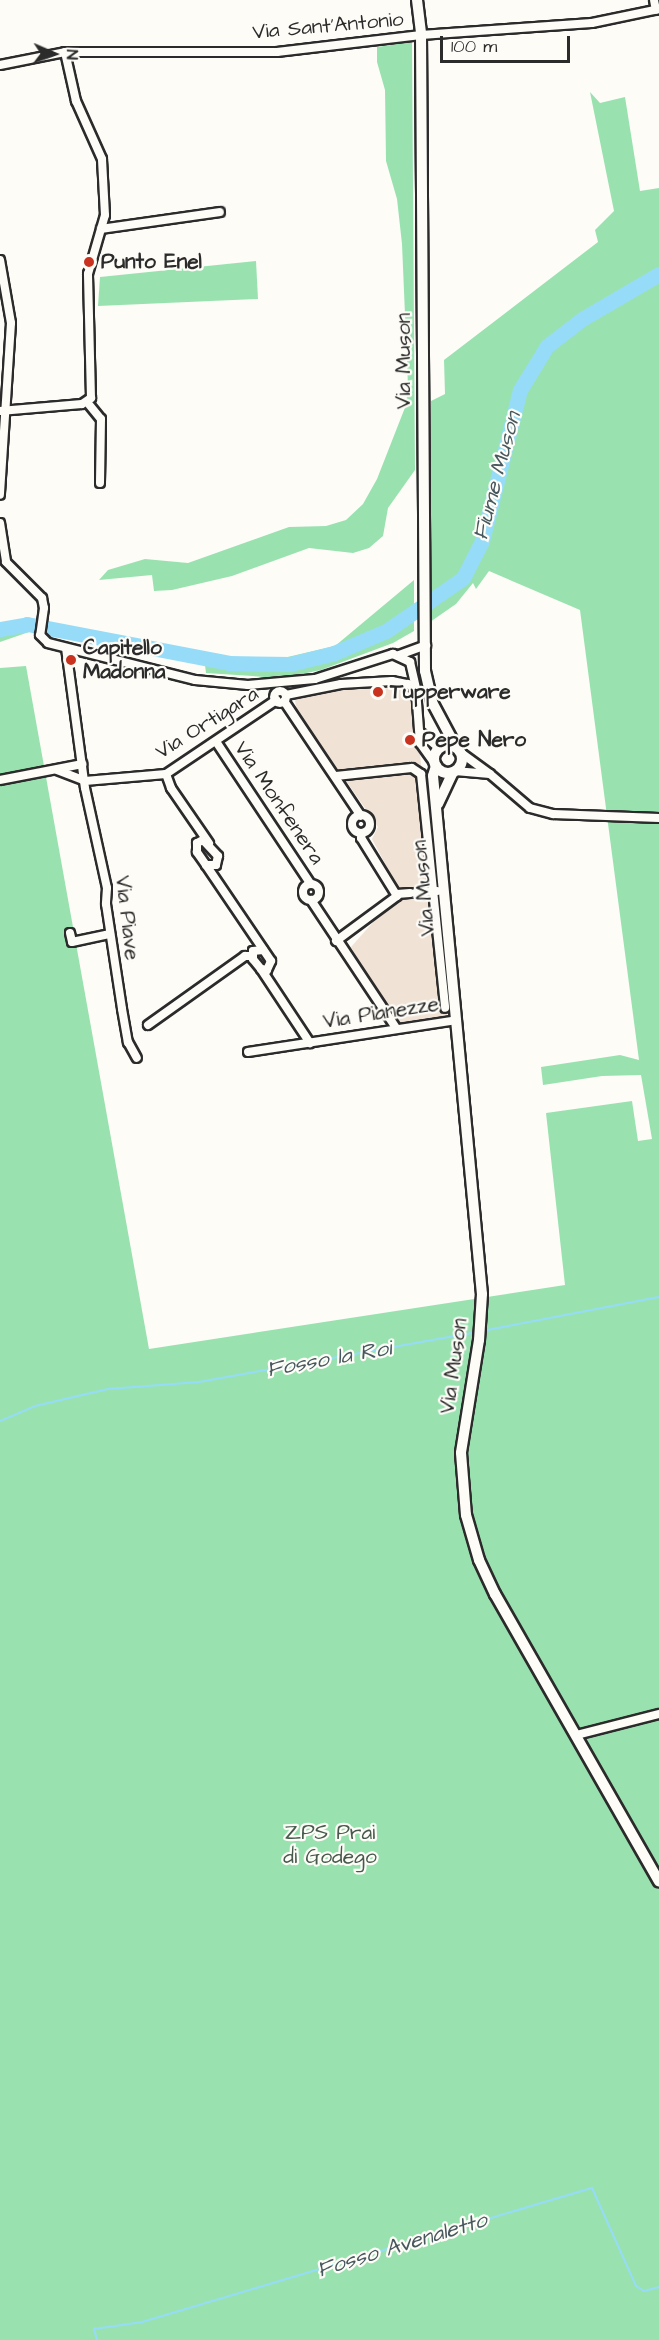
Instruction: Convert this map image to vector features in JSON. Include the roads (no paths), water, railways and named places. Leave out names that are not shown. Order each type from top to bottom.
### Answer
[{"type":"main road","name":"Via Muson","points":[[417,0],[421,36],[425,626],[428,689],[439,719],[458,750],[462,762],[454,772],[437,810]]},
{"type":"main road","name":"Via Muson","points":[[439,719],[440,748],[435,765],[439,891],[447,978],[457,1020],[481,1267],[480,1340],[462,1453],[463,1493],[471,1536],[495,1594],[659,1881]]},
{"type":"main road","points":[[440,748],[458,750]]},
{"type":"main road","points":[[435,765],[443,772],[454,772]]},
{"type":"street","points":[[654,0],[658,10]]},
{"type":"street","name":"Via Sant'Antonio","points":[[0,65],[65,52],[277,52],[421,36],[592,23],[658,10]]},
{"type":"street","points":[[3,411],[87,402],[91,398],[88,274],[105,215],[102,159],[76,101],[65,52]]},
{"type":"street","points":[[101,229],[220,212]]},
{"type":"street","points":[[0,260],[11,323],[3,411],[0,495]]},
{"type":"street","points":[[87,402],[101,419],[100,483]]},
{"type":"street","points":[[0,523],[3,563],[42,598],[44,608],[40,634],[48,643],[195,680],[248,685],[315,679],[426,645]]},
{"type":"street","name":"Via Piave","points":[[66,648],[82,764],[107,888],[110,934],[128,1042],[137,1058]]},
{"type":"street","points":[[399,655],[410,662],[416,689],[420,743],[435,765]]},
{"type":"street","points":[[282,699],[314,687],[384,681],[401,682],[416,689]]},
{"type":"street","name":"Via Ortigara","points":[[85,781],[166,774],[282,699],[361,816]]},
{"type":"street","points":[[420,731],[440,748]]},
{"type":"street","name":"Via Monfenera","points":[[217,743],[310,883],[302,892],[311,900],[336,941],[396,1028]]},
{"type":"street","points":[[458,750],[530,808],[553,814],[659,818]]},
{"type":"street","points":[[0,780],[82,764]]},
{"type":"street","points":[[336,776],[412,768],[421,774],[439,891],[397,894],[336,941]]},
{"type":"street","points":[[56,770],[85,781]]},
{"type":"street","points":[[454,772],[490,774]]},
{"type":"street","points":[[166,774],[218,856],[214,876]]},
{"type":"street","points":[[362,833],[352,825],[361,816],[369,822],[361,838],[397,894]]},
{"type":"street","points":[[201,832],[197,852],[214,876],[257,949],[264,970]]},
{"type":"street","points":[[200,841],[209,843]]},
{"type":"street","points":[[206,865],[216,865]]},
{"type":"street","points":[[70,933],[72,942],[110,934]]},
{"type":"street","points":[[257,949],[271,961],[264,970]]},
{"type":"street","points":[[148,1025],[257,949]]},
{"type":"street","name":"Via Pianezze","points":[[264,970],[268,983],[310,1043]]},
{"type":"street","points":[[445,1008],[447,978]]},
{"type":"street","name":"Via Pianezze","points":[[248,1052],[457,1020]]},
{"type":"street","points":[[577,1736],[659,1714]]},
{"type":"waterway","name":"Fiume Muson","points":[[0,629],[27,624],[229,663],[290,664],[334,653],[386,631],[463,578],[482,541],[520,390],[547,346],[582,319],[659,274]]},
{"type":"waterway","name":"Fosso la Roi","points":[[482,1331],[659,1297]]},
{"type":"waterway","name":"Fosso la Roi","points":[[0,1421],[35,1406],[108,1389],[199,1382],[476,1332]]},
{"type":"waterway","name":"Fosso Avenaletto","points":[[97,2340],[94,2329],[142,2322],[592,2188],[636,2286],[644,2291],[659,2287]]},
{"type":"place","name":"Punto Enel","points":[[89,262]]},
{"type":"place","name":"Capitello Madonna","points":[[71,660]]},
{"type":"place","name":"Tupperware","points":[[378,692]]},
{"type":"place","name":"Pepe Nero","points":[[410,740]]},
{"type":"park label","name":"ZPS Prai di Godego","points":[[330,1845]]}]
